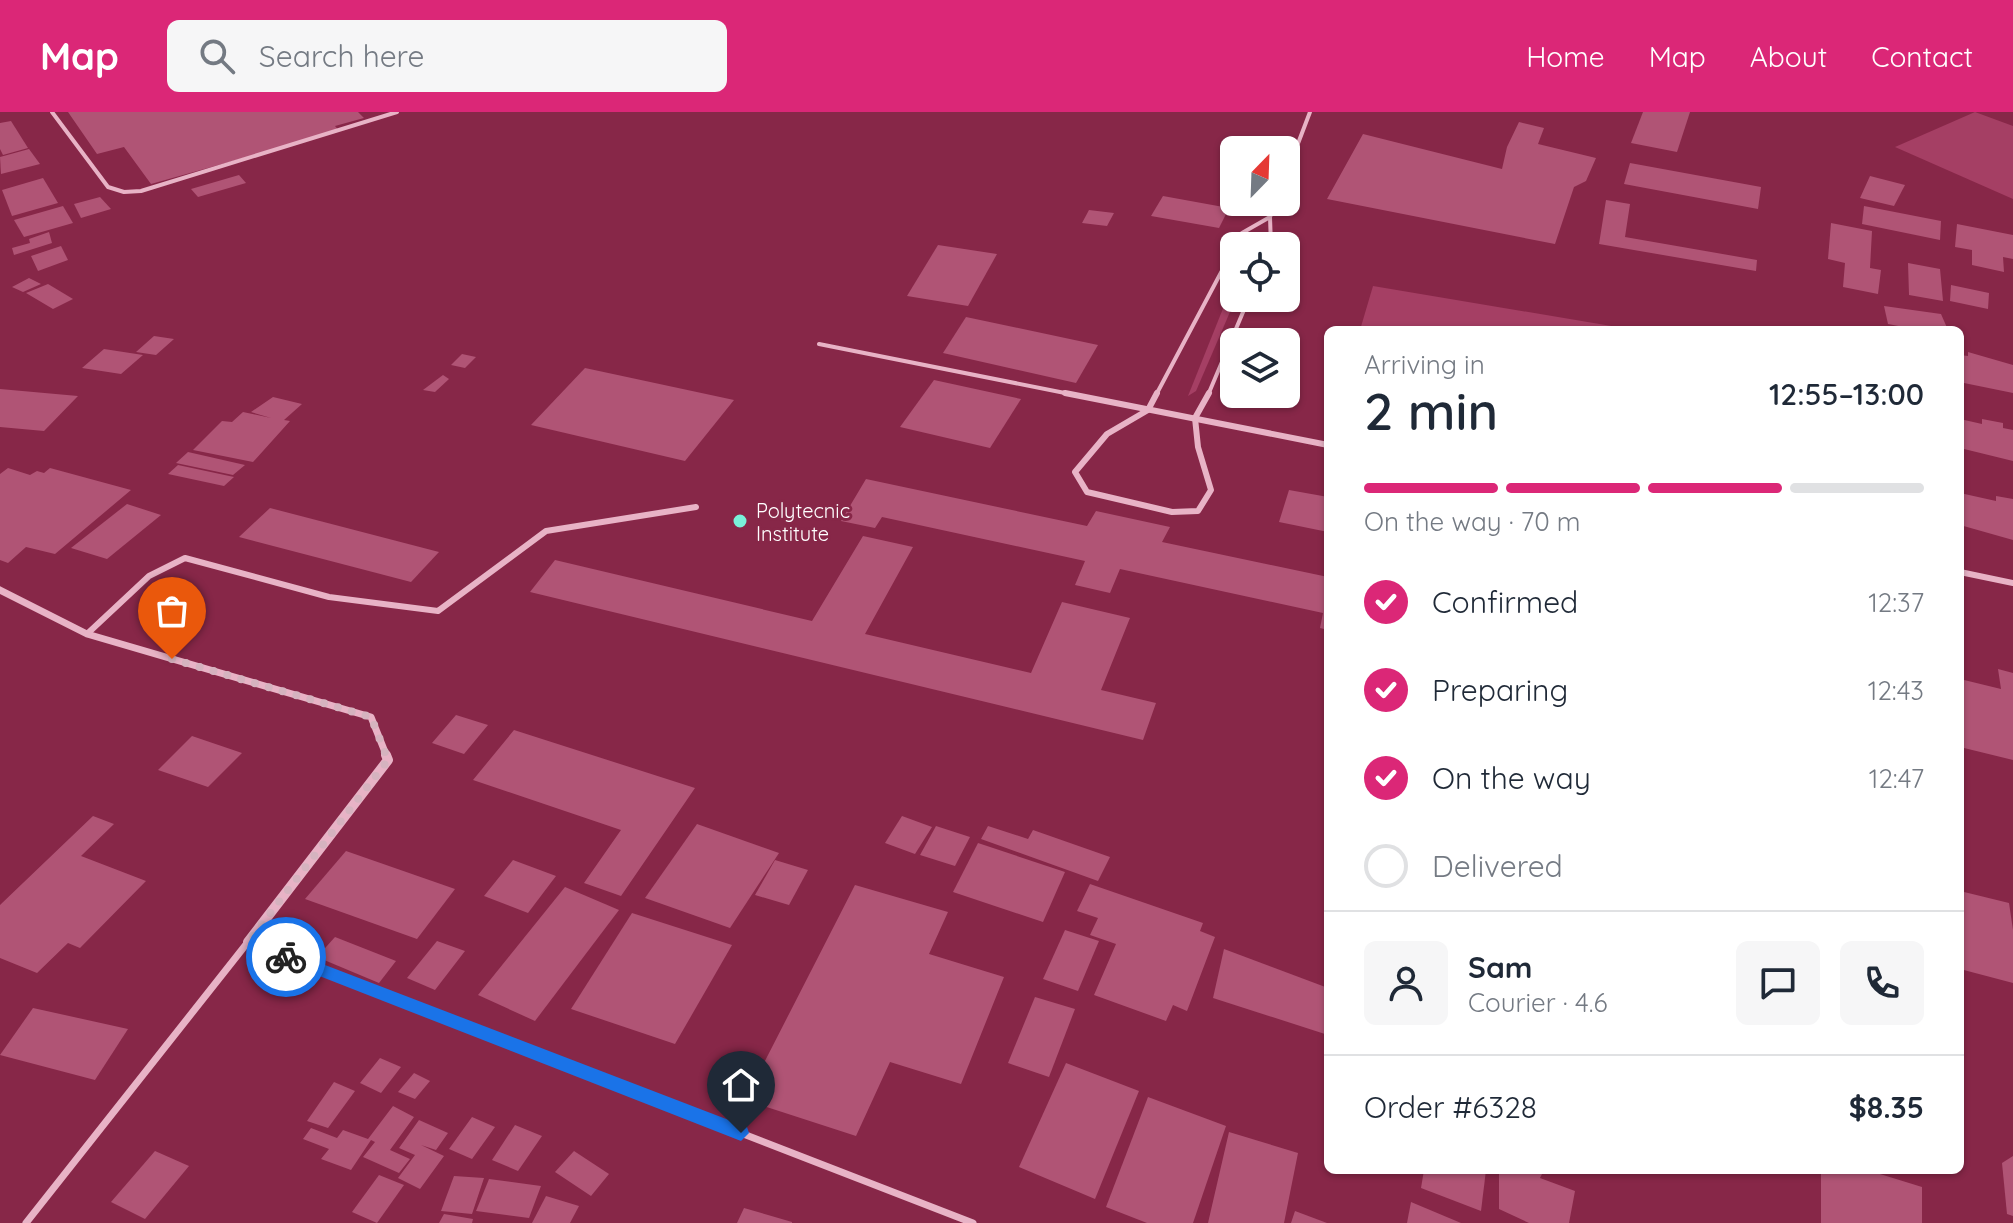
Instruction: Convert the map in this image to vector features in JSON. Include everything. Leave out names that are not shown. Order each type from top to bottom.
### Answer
[{"type":"street","points":[[0,590],[87,634],[371,717],[388,760],[248,942]]},
{"type":"lane","points":[[52,112],[108,187],[124,192],[141,191],[397,112]]},
{"type":"lane","points":[[1300,138],[1310,112]]},
{"type":"lane","points":[[1244,232],[1270,217],[1271,232]]},
{"type":"lane","points":[[1220,275],[1148,410],[1107,434],[1075,472],[1087,492],[1172,512],[1198,511],[1211,490],[1198,447],[1195,418],[1213,385],[1243,312]]},
{"type":"lane","points":[[819,344],[1324,444]]},
{"type":"lane","points":[[87,634],[149,576],[185,558],[329,597],[438,611],[546,531],[696,507]]},
{"type":"lane","points":[[1964,573],[2013,583]]},
{"type":"lane","points":[[26,1223],[248,942],[973,1223]]},
{"type":"shaded area","points":[[1975,112],[2013,126],[2013,199],[1895,147]]},
{"type":"shaded area","points":[[1373,286],[1611,326],[1361,326]]},
{"type":"shaded area","points":[[1222,312],[1230,312],[1223,328],[1220,328],[1220,335],[1196,391],[1188,396]]},
{"type":"building","points":[[68,112],[358,112],[364,118],[335,126],[339,131],[151,184],[124,147],[97,154]]},
{"type":"building","points":[[1643,112],[1690,112],[1677,152],[1631,143]]},
{"type":"building","points":[[11,121],[28,148],[3,155],[0,149],[0,123]]},
{"type":"building","points":[[1519,122],[1544,128],[1538,144],[1596,158],[1586,181],[1574,187],[1555,244],[1327,199],[1363,134],[1502,169],[1507,147]]},
{"type":"building","points":[[29,149],[40,164],[1,174],[0,157]]},
{"type":"building","points":[[1630,163],[1761,187],[1758,209],[1624,184]]},
{"type":"building","points":[[239,175],[246,183],[198,197],[191,189]]},
{"type":"building","points":[[1870,176],[1905,185],[1894,206],[1860,198]]},
{"type":"building","points":[[43,178],[58,203],[12,216],[2,190]]},
{"type":"building","points":[[1163,196],[1220,206],[1220,216],[1225,216],[1219,228],[1151,216]]},
{"type":"building","points":[[100,197],[111,209],[81,218],[74,204]]},
{"type":"building","points":[[1606,200],[1630,204],[1625,237],[1757,260],[1756,271],[1599,244]]},
{"type":"building","points":[[63,206],[73,223],[24,237],[14,220]]},
{"type":"building","points":[[1864,206],[1941,221],[1940,240],[1862,224]]},
{"type":"building","points":[[1089,210],[1114,213],[1107,226],[1082,223]]},
{"type":"building","points":[[1831,223],[1872,231],[1870,268],[1881,270],[1878,294],[1843,287],[1845,263],[1828,259]]},
{"type":"building","points":[[1957,224],[2013,235],[2013,259],[2003,257],[2004,272],[1972,265],[1972,250],[1955,247]]},
{"type":"building","points":[[49,232],[52,243],[14,255],[12,248],[30,243],[29,239]]},
{"type":"building","points":[[938,245],[997,254],[968,306],[907,296]]},
{"type":"building","points":[[61,246],[68,260],[38,271],[31,256]]},
{"type":"building","points":[[1908,263],[1940,269],[1943,301],[1909,295]]},
{"type":"building","points":[[29,278],[41,284],[23,292],[12,287]]},
{"type":"building","points":[[48,284],[73,299],[53,309],[26,293]]},
{"type":"building","points":[[1951,285],[1989,293],[1988,309],[1950,301]]},
{"type":"building","points":[[1884,306],[1941,314],[1946,326],[1898,326],[1888,324]]},
{"type":"building","points":[[966,317],[1098,345],[1076,383],[943,353]]},
{"type":"building","points":[[154,336],[174,339],[156,355],[136,352]]},
{"type":"building","points":[[104,349],[143,355],[121,374],[82,368]]},
{"type":"building","points":[[1968,352],[2013,365],[2013,393],[1964,383],[1964,356],[1968,356]]},
{"type":"building","points":[[462,354],[476,357],[465,368],[451,365]]},
{"type":"building","points":[[585,368],[734,400],[685,461],[531,425]]},
{"type":"building","points":[[443,375],[449,379],[435,392],[423,390]]},
{"type":"building","points":[[934,380],[1021,399],[990,448],[900,427]]},
{"type":"building","points":[[0,389],[78,396],[44,431],[0,427]]},
{"type":"building","points":[[273,397],[302,404],[284,420],[290,421],[253,462],[193,450],[222,421],[232,422],[243,412],[271,418],[251,412]]},
{"type":"building","points":[[1982,419],[2003,423],[2003,428],[2013,430],[2013,461],[1964,449],[1964,420],[1982,424]]},
{"type":"building","points":[[188,452],[245,465],[233,475],[176,463]]},
{"type":"building","points":[[178,465],[234,477],[224,486],[168,474]]},
{"type":"building","points":[[8,468],[30,475],[37,471],[44,473],[50,468],[131,490],[55,554],[26,547],[8,563],[0,560],[0,474]]},
{"type":"building","points":[[866,479],[1087,526],[1096,511],[1170,527],[1162,542],[1324,576],[1324,629],[1320,628],[1323,613],[1120,569],[1110,593],[1075,585],[1085,561],[882,517],[875,528],[841,521]]},
{"type":"building","points":[[1289,490],[1324,496],[1324,531],[1279,522]]},
{"type":"building","points":[[1964,494],[1996,501],[1996,496],[2013,499],[2013,540],[1964,526]]},
{"type":"building","points":[[127,504],[161,515],[107,559],[71,548]]},
{"type":"building","points":[[270,508],[439,552],[411,582],[239,537]]},
{"type":"building","points":[[863,536],[913,547],[865,634],[1031,673],[1062,602],[1130,618],[1101,690],[1156,703],[1143,740],[530,592],[555,560],[812,621]]},
{"type":"building","points":[[1998,669],[2013,673],[2013,760],[1964,748],[1964,680],[2001,689]]},
{"type":"building","points":[[456,715],[488,725],[464,754],[432,743]]},
{"type":"building","points":[[514,730],[695,788],[621,896],[584,883],[621,830],[473,780]]},
{"type":"building","points":[[192,736],[242,753],[208,787],[158,770]]},
{"type":"building","points":[[93,816],[114,824],[81,856],[146,881],[80,948],[68,943],[37,973],[0,958],[0,905]]},
{"type":"building","points":[[902,816],[932,827],[915,854],[885,843]]},
{"type":"building","points":[[697,824],[779,853],[730,928],[645,898]]},
{"type":"building","points":[[936,826],[970,837],[955,866],[920,855]]},
{"type":"building","points":[[988,826],[1028,839],[1033,830],[1110,857],[1098,881],[981,839]]},
{"type":"building","points":[[978,843],[1065,872],[1043,922],[953,892]]},
{"type":"building","points":[[346,851],[455,889],[417,939],[305,899]]},
{"type":"building","points":[[513,860],[556,876],[528,913],[484,896]]},
{"type":"building","points":[[775,860],[808,870],[789,905],[755,895]]},
{"type":"building","points":[[1090,884],[1203,923],[1200,931],[1215,937],[1187,1011],[1173,1005],[1166,1021],[1094,995],[1116,944],[1090,935],[1098,918],[1077,911]]},
{"type":"building","points":[[855,885],[948,912],[929,954],[1004,977],[961,1084],[890,1062],[856,1136],[745,1100]]},
{"type":"building","points":[[565,887],[619,910],[535,1021],[478,995]]},
{"type":"building","points":[[1964,892],[2009,903],[2013,930],[2013,983],[1964,970]]},
{"type":"building","points":[[632,913],[732,945],[675,1044],[571,1009]]},
{"type":"building","points":[[1065,930],[1099,941],[1078,991],[1043,979]]},
{"type":"building","points":[[335,937],[396,961],[379,983],[317,957]]},
{"type":"building","points":[[437,941],[465,951],[435,990],[407,978]]},
{"type":"building","points":[[1224,949],[1324,986],[1324,1034],[1213,998]]},
{"type":"building","points":[[1035,997],[1075,1009],[1049,1077],[1008,1063]]},
{"type":"building","points":[[33,1008],[128,1029],[95,1080],[0,1055]]},
{"type":"building","points":[[380,1058],[401,1067],[381,1093],[360,1083]]},
{"type":"building","points":[[1066,1063],[1139,1091],[1095,1199],[1019,1167]]},
{"type":"building","points":[[414,1073],[430,1081],[415,1099],[398,1092]]},
{"type":"building","points":[[334,1082],[355,1091],[328,1128],[307,1121]]},
{"type":"building","points":[[1148,1097],[1226,1126],[1193,1223],[1147,1223],[1106,1207]]},
{"type":"building","points":[[393,1106],[414,1117],[390,1150],[410,1159],[399,1173],[363,1157],[375,1142],[371,1140],[351,1170],[321,1159],[329,1149],[303,1139],[311,1128],[337,1138],[343,1130],[368,1139]]},
{"type":"building","points":[[472,1117],[495,1127],[472,1159],[449,1149]]},
{"type":"building","points":[[419,1120],[448,1133],[436,1150],[421,1145],[444,1156],[420,1189],[398,1178],[415,1155],[399,1148]]},
{"type":"building","points":[[515,1125],[542,1136],[518,1171],[492,1160]]},
{"type":"building","points":[[1229,1132],[1298,1153],[1284,1223],[1208,1223]]},
{"type":"building","points":[[155,1151],[189,1166],[145,1219],[111,1202]]},
{"type":"building","points":[[574,1151],[609,1174],[591,1196],[555,1172]]},
{"type":"building","points":[[2013,1156],[2013,1216],[2007,1214],[2002,1163]]},
{"type":"building","points":[[1423,1174],[1486,1174],[1481,1211],[1421,1188]]},
{"type":"building","points":[[1499,1174],[1542,1174],[1540,1178],[1575,1191],[1569,1223],[1529,1223],[1499,1209]]},
{"type":"building","points":[[1821,1174],[1880,1174],[1922,1187],[1922,1223],[1821,1223]]},
{"type":"building","points":[[379,1175],[404,1185],[377,1223],[352,1212]]},
{"type":"building","points":[[454,1176],[484,1178],[472,1214],[441,1211]]},
{"type":"building","points":[[489,1179],[541,1186],[529,1218],[476,1211]]},
{"type":"building","points":[[546,1196],[579,1206],[570,1223],[532,1223]]},
{"type":"building","points":[[1411,1202],[1461,1223],[1407,1223]]},
{"type":"building","points":[[744,1208],[792,1222],[792,1223],[737,1223]]},
{"type":"building","points":[[1295,1211],[1327,1223],[1291,1223]]},
{"type":"building","points":[[444,1214],[473,1219],[472,1223],[439,1223]]},
{"type":"way so far","points":[[172,659],[371,717],[388,760],[248,942],[286,957]]},
{"type":"place","name":"Polytecnic Institute","points":[[740,521]]},
{"type":"route","points":[[286,957],[741,1133]]}]
